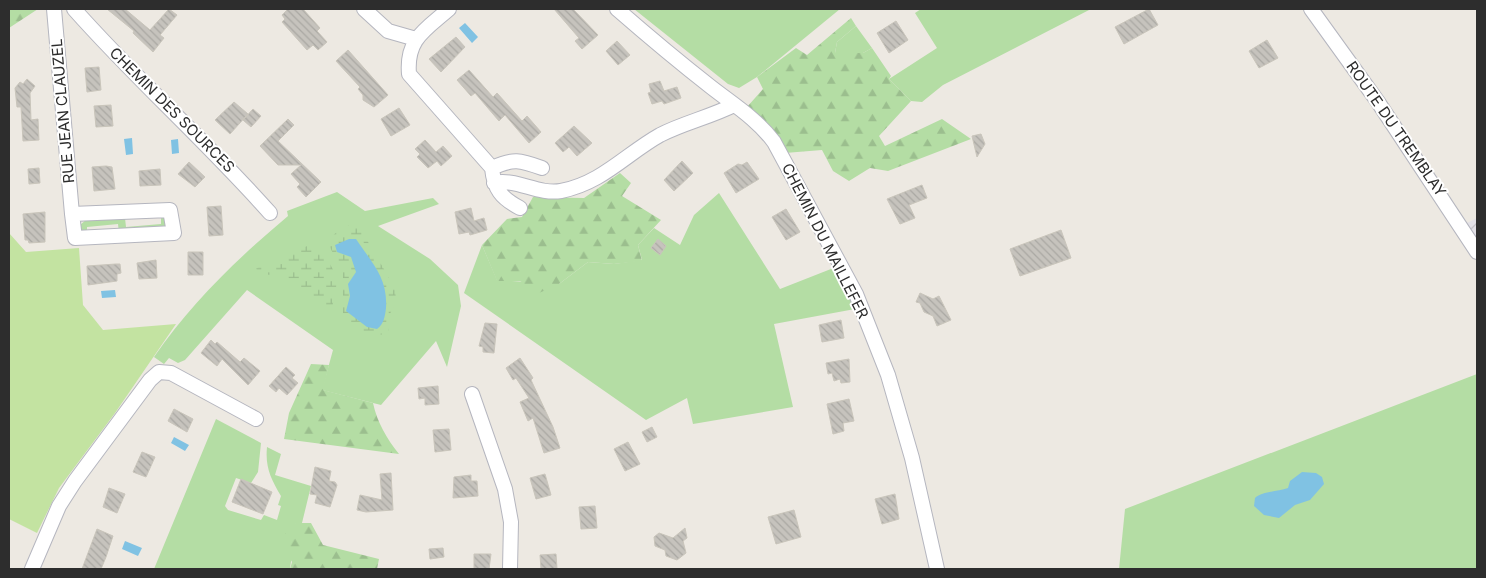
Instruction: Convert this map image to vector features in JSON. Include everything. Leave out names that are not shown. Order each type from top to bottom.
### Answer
[{"type":"street","name":"RUE JEAN CLAUZEL","points":[[54,9],[72,214],[75,238],[174,233],[170,210],[72,214]]},
{"type":"street","name":"CHEMIN DES SOURCES","points":[[74,9],[99,37],[234,171],[270,213]]},
{"type":"street","points":[[364,9],[388,31],[416,39]]},
{"type":"street","points":[[450,9],[416,39],[408,57],[409,74],[492,168],[494,183],[501,196],[520,208]]},
{"type":"street","name":"CHEMIN DU MAILLEFER","points":[[617,9],[734,105],[762,125],[774,142],[804,201],[856,294],[888,375],[912,458],[938,569]]},
{"type":"street","name":"ROUTE DU TREMBLAY","points":[[1311,9],[1406,144],[1477,252]]},
{"type":"street","points":[[494,183],[503,181],[538,189],[560,191],[585,183],[615,168],[660,135],[713,116],[734,105]]},
{"type":"street","points":[[492,168],[506,161],[520,160],[542,168]]},
{"type":"street","points":[[32,569],[59,506],[75,481],[150,380],[159,372],[171,373],[256,419]]},
{"type":"street","points":[[472,394],[504,489],[510,522],[510,569]]},
{"type":"shaded area","points":[[1477,218],[1477,242],[1465,224]]},
{"type":"green space","points":[[9,9],[38,9],[9,28]]},
{"type":"green space","points":[[634,9],[840,9],[757,77],[739,88],[728,84]]},
{"type":"green space","points":[[921,9],[1091,9],[943,85],[922,102],[911,101],[889,79],[937,48],[915,13]]},
{"type":"green space","points":[[851,18],[856,26],[837,42],[835,53],[863,53],[872,48],[891,76],[889,79],[911,101],[879,136],[885,146],[942,119],[971,139],[888,171],[870,168],[849,181],[833,171],[822,150],[785,153],[747,107],[763,89],[757,77],[796,48],[807,55]]},
{"type":"green space","points":[[856,26],[872,48],[863,53],[835,53],[837,42]]},
{"type":"green space","points":[[620,173],[631,183],[622,196],[661,220],[638,245],[642,261],[614,264],[588,262],[559,284],[539,293],[520,281],[497,281],[482,245],[507,219],[522,217],[533,197],[584,198]]},
{"type":"green space","points":[[337,192],[365,211],[433,198],[439,204],[378,226],[430,259],[458,285],[461,306],[447,367],[436,341],[381,405],[322,390],[333,350],[247,290],[185,360],[178,363],[169,358],[164,364],[154,357],[199,300],[251,248],[288,216],[287,211]]},
{"type":"green space","points":[[719,193],[780,289],[836,267],[855,309],[774,324],[793,407],[693,424],[687,398],[646,420],[464,293],[482,245],[497,280],[559,284],[588,262],[614,264],[642,260],[638,245],[654,228],[680,245],[694,215]]},
{"type":"green space","points":[[161,215],[164,216],[168,226],[119,233],[118,224],[87,227],[87,236],[80,231],[80,225],[86,220],[125,218],[126,227],[161,224]]},
{"type":"green space","points":[[354,224],[361,230],[395,288],[396,301],[389,316],[389,332],[386,334],[366,335],[358,331],[343,316],[343,274],[327,241],[341,228]]},
{"type":"green space","points":[[9,233],[26,252],[79,248],[83,305],[103,330],[176,324],[115,413],[59,488],[37,533],[9,519]]},
{"type":"green space","points":[[307,246],[323,251],[338,279],[331,313],[279,276],[263,274],[256,269],[261,265],[282,264],[293,252]]},
{"type":"green space","points":[[311,364],[329,365],[323,390],[373,403],[383,430],[399,454],[284,439],[289,413]]},
{"type":"green space","points":[[1477,374],[1477,569],[1119,569],[1125,509]]},
{"type":"green space","points":[[216,419],[261,443],[258,472],[251,483],[236,478],[225,506],[228,510],[261,520],[264,515],[277,520],[281,506],[278,505],[281,496],[270,473],[267,461],[267,447],[281,454],[275,475],[311,486],[302,523],[296,523],[290,569],[154,569]]},
{"type":"green space","points":[[296,523],[311,523],[323,545],[379,559],[377,569],[290,569],[292,562],[279,540]]},
{"type":"water","points":[[465,23],[478,37],[472,43],[459,28]]},
{"type":"water","points":[[132,138],[133,154],[126,155],[124,139]]},
{"type":"water","points":[[178,139],[179,153],[172,154],[171,140]]},
{"type":"water","points":[[349,239],[356,239],[382,279],[386,297],[386,308],[383,322],[377,329],[367,327],[346,311],[350,296],[348,284],[356,272],[351,257],[337,252],[335,245]]},
{"type":"water","points":[[115,290],[116,297],[102,298],[101,291]]},
{"type":"water","points":[[174,437],[189,445],[185,451],[171,443]]},
{"type":"water","points":[[1302,472],[1316,473],[1322,477],[1324,484],[1310,500],[1295,505],[1279,518],[1264,515],[1254,506],[1255,498],[1262,494],[1288,488],[1290,481]]},
{"type":"water","points":[[125,541],[142,548],[138,556],[122,549]]},
{"type":"building","points":[[107,9],[125,9],[150,30],[169,9],[177,15],[160,35],[164,38],[153,52],[133,33],[134,31]]},
{"type":"building","points":[[288,9],[303,9],[320,28],[317,31],[327,42],[318,50],[313,45],[307,50],[282,22],[285,19],[282,15]]},
{"type":"building","points":[[554,9],[573,9],[598,35],[582,49],[575,41],[579,38]]},
{"type":"building","points":[[1149,9],[1158,25],[1124,44],[1115,27]]},
{"type":"building","points":[[896,21],[908,40],[889,53],[877,33]]},
{"type":"building","points":[[456,37],[465,47],[441,72],[429,59]]},
{"type":"building","points":[[1267,40],[1278,58],[1259,68],[1249,51]]},
{"type":"building","points":[[617,41],[630,55],[618,65],[606,51]]},
{"type":"building","points":[[348,50],[388,95],[374,107],[363,100],[363,95],[358,89],[360,87],[336,61]]},
{"type":"building","points":[[99,67],[101,90],[87,92],[85,68]]},
{"type":"building","points":[[469,70],[493,97],[497,93],[522,121],[527,116],[541,132],[529,143],[505,115],[499,121],[475,93],[471,96],[457,80]]},
{"type":"building","points":[[27,79],[35,86],[30,93],[31,120],[38,119],[39,140],[23,141],[21,107],[17,107],[15,88],[20,82],[23,84]]},
{"type":"building","points":[[660,81],[664,91],[677,87],[681,98],[664,104],[662,101],[652,104],[648,93],[651,92],[649,84]]},
{"type":"building","points":[[234,102],[248,114],[230,134],[215,120]]},
{"type":"building","points":[[111,105],[113,126],[96,127],[94,106]]},
{"type":"building","points":[[399,108],[410,125],[391,136],[381,119]]},
{"type":"building","points":[[253,109],[261,116],[251,127],[243,120]]},
{"type":"building","points":[[288,119],[294,125],[278,141],[321,182],[306,197],[297,187],[300,184],[291,174],[301,165],[278,165],[260,146]]},
{"type":"building","points":[[574,126],[592,143],[577,156],[569,147],[563,152],[555,143]]},
{"type":"building","points":[[981,134],[985,144],[977,157],[972,136]]},
{"type":"building","points":[[425,140],[436,152],[443,146],[452,156],[441,166],[437,161],[428,168],[417,157],[420,154],[415,149]]},
{"type":"building","points":[[682,161],[693,173],[674,191],[664,180]]},
{"type":"building","points":[[189,162],[205,177],[195,187],[178,174]]},
{"type":"building","points":[[747,162],[759,179],[736,193],[724,173],[738,164],[742,165]]},
{"type":"building","points":[[92,167],[112,167],[115,189],[94,191]]},
{"type":"building","points":[[39,168],[40,183],[29,184],[28,169]]},
{"type":"building","points":[[160,169],[161,185],[140,186],[139,171]]},
{"type":"building","points":[[922,185],[927,198],[909,205],[915,218],[900,224],[887,199]]},
{"type":"building","points":[[221,206],[223,235],[209,236],[207,207]]},
{"type":"building","points":[[471,208],[474,221],[484,218],[487,230],[470,235],[469,232],[459,234],[455,212]]},
{"type":"building","points":[[786,209],[800,232],[786,240],[772,217]]},
{"type":"building","points":[[45,212],[45,242],[29,243],[28,240],[25,240],[23,214]]},
{"type":"building","points":[[1061,230],[1071,258],[1020,276],[1010,249]]},
{"type":"building","points":[[658,239],[666,246],[660,255],[651,248]]},
{"type":"building","points":[[188,252],[203,252],[203,275],[188,275]]},
{"type":"building","points":[[156,260],[157,278],[139,279],[137,263]]},
{"type":"building","points":[[120,264],[121,273],[117,274],[117,281],[88,285],[87,266]]},
{"type":"building","points":[[920,293],[933,299],[939,296],[951,320],[937,326],[933,316],[924,312],[920,303],[916,302]]},
{"type":"building","points":[[841,320],[844,338],[822,342],[819,325]]},
{"type":"building","points":[[485,323],[497,324],[494,353],[483,352],[483,347],[479,346]]},
{"type":"building","points":[[211,340],[215,344],[217,342],[240,362],[244,358],[260,371],[248,385],[222,359],[217,366],[201,353]]},
{"type":"building","points":[[520,358],[533,378],[531,380],[553,427],[560,448],[544,453],[533,418],[528,421],[520,402],[529,398],[516,378],[513,380],[506,368]]},
{"type":"building","points":[[849,359],[850,382],[841,383],[840,379],[834,381],[832,373],[828,374],[826,363]]},
{"type":"building","points":[[286,367],[295,375],[292,378],[298,383],[287,395],[279,388],[276,392],[269,386]]},
{"type":"building","points":[[438,386],[439,404],[425,405],[425,398],[419,399],[418,388]]},
{"type":"building","points":[[849,399],[854,421],[843,423],[844,431],[833,434],[827,404]]},
{"type":"building","points":[[174,409],[193,419],[187,432],[168,421]]},
{"type":"building","points":[[652,427],[657,437],[647,442],[642,432]]},
{"type":"building","points":[[449,429],[451,450],[435,452],[433,430]]},
{"type":"building","points":[[628,442],[640,464],[625,471],[614,449]]},
{"type":"building","points":[[142,452],[155,457],[146,477],[133,472]]},
{"type":"building","points":[[315,467],[331,471],[329,481],[335,482],[337,485],[330,507],[315,503],[317,495],[310,494]]},
{"type":"building","points":[[391,473],[393,510],[366,512],[357,510],[360,495],[382,500],[380,474]]},
{"type":"building","points":[[545,474],[551,495],[536,499],[530,478]]},
{"type":"building","points":[[471,475],[471,481],[477,481],[478,496],[453,498],[454,477]]},
{"type":"building","points":[[241,479],[272,492],[263,514],[232,502]]},
{"type":"building","points":[[109,488],[125,494],[117,513],[103,507]]},
{"type":"building","points":[[895,494],[899,519],[882,524],[875,499]]},
{"type":"building","points":[[595,506],[597,528],[581,529],[579,507]]},
{"type":"building","points":[[794,510],[801,537],[776,544],[768,517]]},
{"type":"building","points":[[685,528],[687,538],[683,541],[686,553],[677,560],[666,556],[665,550],[655,546],[654,537],[659,533],[673,538]]},
{"type":"building","points":[[97,529],[113,536],[106,557],[101,569],[82,569]]},
{"type":"building","points":[[443,548],[444,557],[430,559],[429,549]]},
{"type":"building","points":[[474,554],[491,554],[489,569],[474,569]]},
{"type":"building","points":[[556,554],[557,569],[541,569],[540,555]]}]
